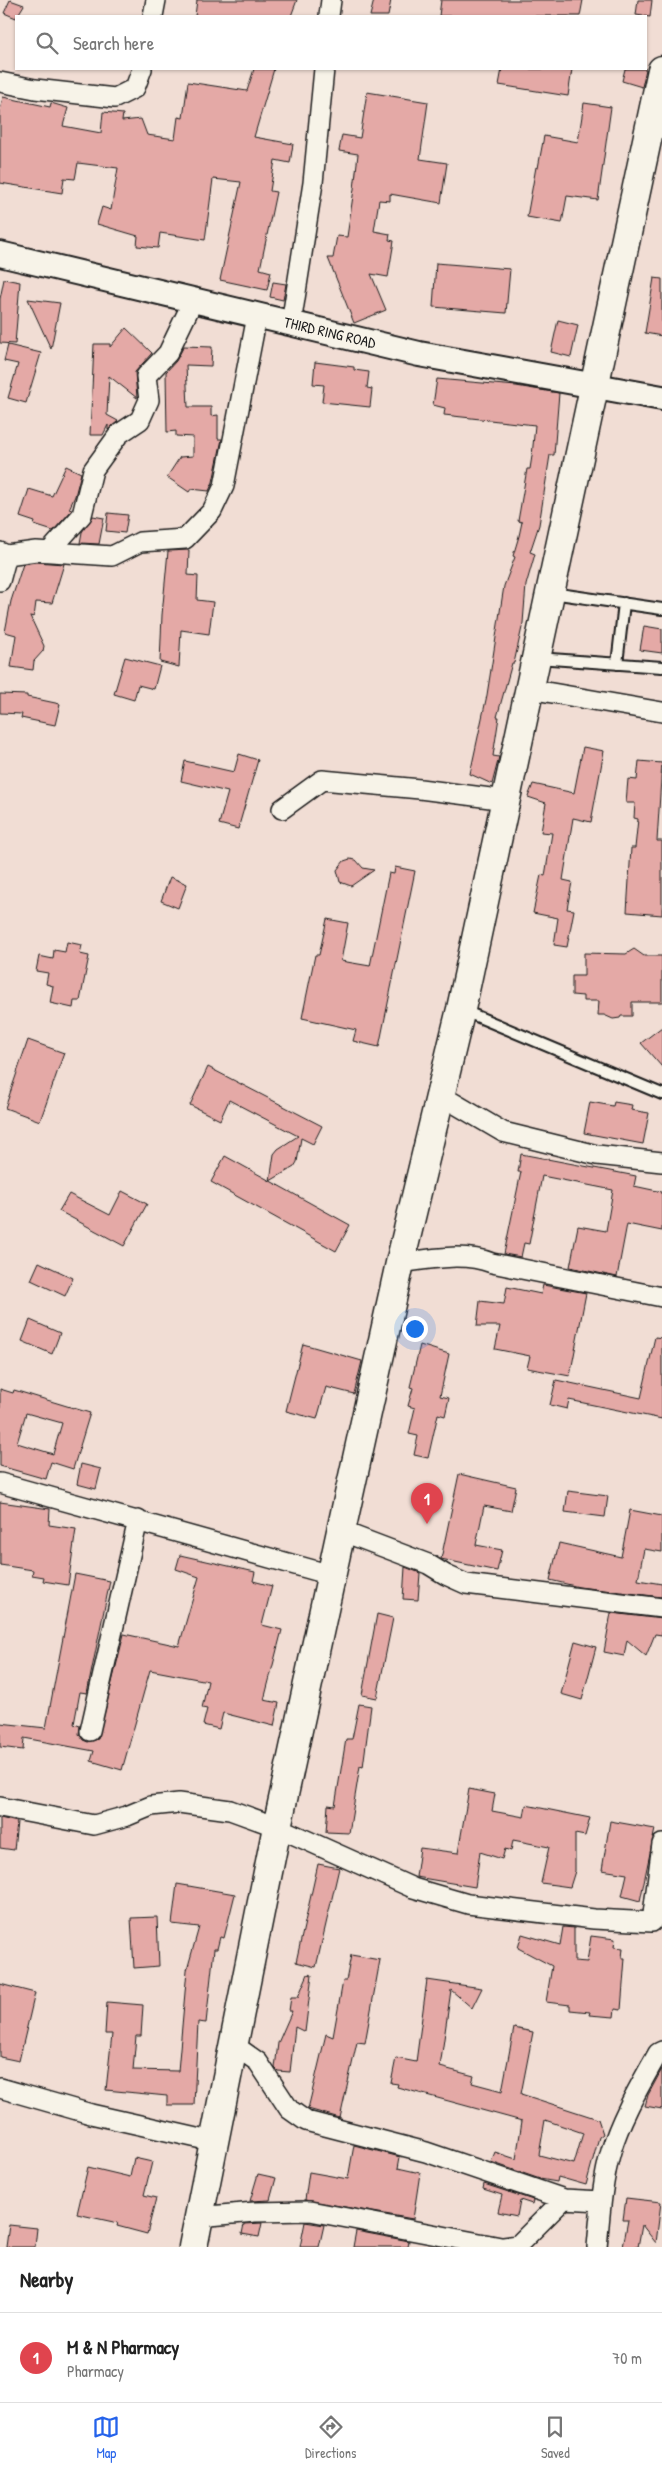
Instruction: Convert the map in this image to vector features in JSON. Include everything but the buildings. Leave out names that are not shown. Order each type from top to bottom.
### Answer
[{"type":"highway","points":[[193,2247],[277,1827],[331,1575],[400,1263],[461,1009],[595,385],[657,117],[662,70]]},
{"type":"street","points":[[153,15],[156,0]]},
{"type":"street","points":[[329,15],[331,0]]},
{"type":"street","points":[[0,82],[115,98],[135,88],[142,70]]},
{"type":"street","points":[[291,324],[313,183],[324,70]]},
{"type":"street","name":"THIRD RING ROAD","points":[[0,254],[420,354],[662,398]]},
{"type":"street","points":[[49,552],[82,515],[93,470],[119,434],[140,420],[149,400],[146,376],[168,354],[193,301]]},
{"type":"street","points":[[0,581],[3,553],[49,552],[112,556],[140,542],[185,539],[212,512],[224,486],[257,316]]},
{"type":"street","points":[[529,689],[662,712]]},
{"type":"street","points":[[282,809],[322,780],[420,789],[506,800]]},
{"type":"street","points":[[440,1095],[503,1132],[597,1155],[662,1162]]},
{"type":"street","points":[[400,1263],[430,1258],[481,1259],[492,1264],[662,1297]]},
{"type":"street","points":[[0,1482],[331,1575]]},
{"type":"street","points":[[90,1731],[138,1520]]},
{"type":"street","points":[[341,1531],[428,1564],[466,1584],[662,1608]]},
{"type":"street","points":[[0,1807],[94,1824],[127,1816],[151,1806],[179,1803],[230,1810],[277,1827],[413,1888],[468,1904],[657,1928],[662,1844]]},
{"type":"street","points":[[234,2045],[258,2062],[289,2109],[306,2121],[426,2152],[564,2199],[601,2201]]},
{"type":"street","points":[[597,2247],[601,2201],[611,2151],[636,2093],[658,2053],[662,2051]]},
{"type":"street","points":[[0,2088],[91,2114],[215,2142]]},
{"type":"street","points":[[198,2217],[255,2212],[310,2211],[503,2247],[518,2245],[564,2199]]},
{"type":"lane","points":[[550,593],[662,608]]},
{"type":"lane","points":[[617,664],[624,603]]},
{"type":"lane","points":[[536,658],[662,667]]},
{"type":"lane","points":[[461,1009],[662,1094]]},
{"type":"place","name":"M & N Pharmacy","points":[[427,1524]]}]
